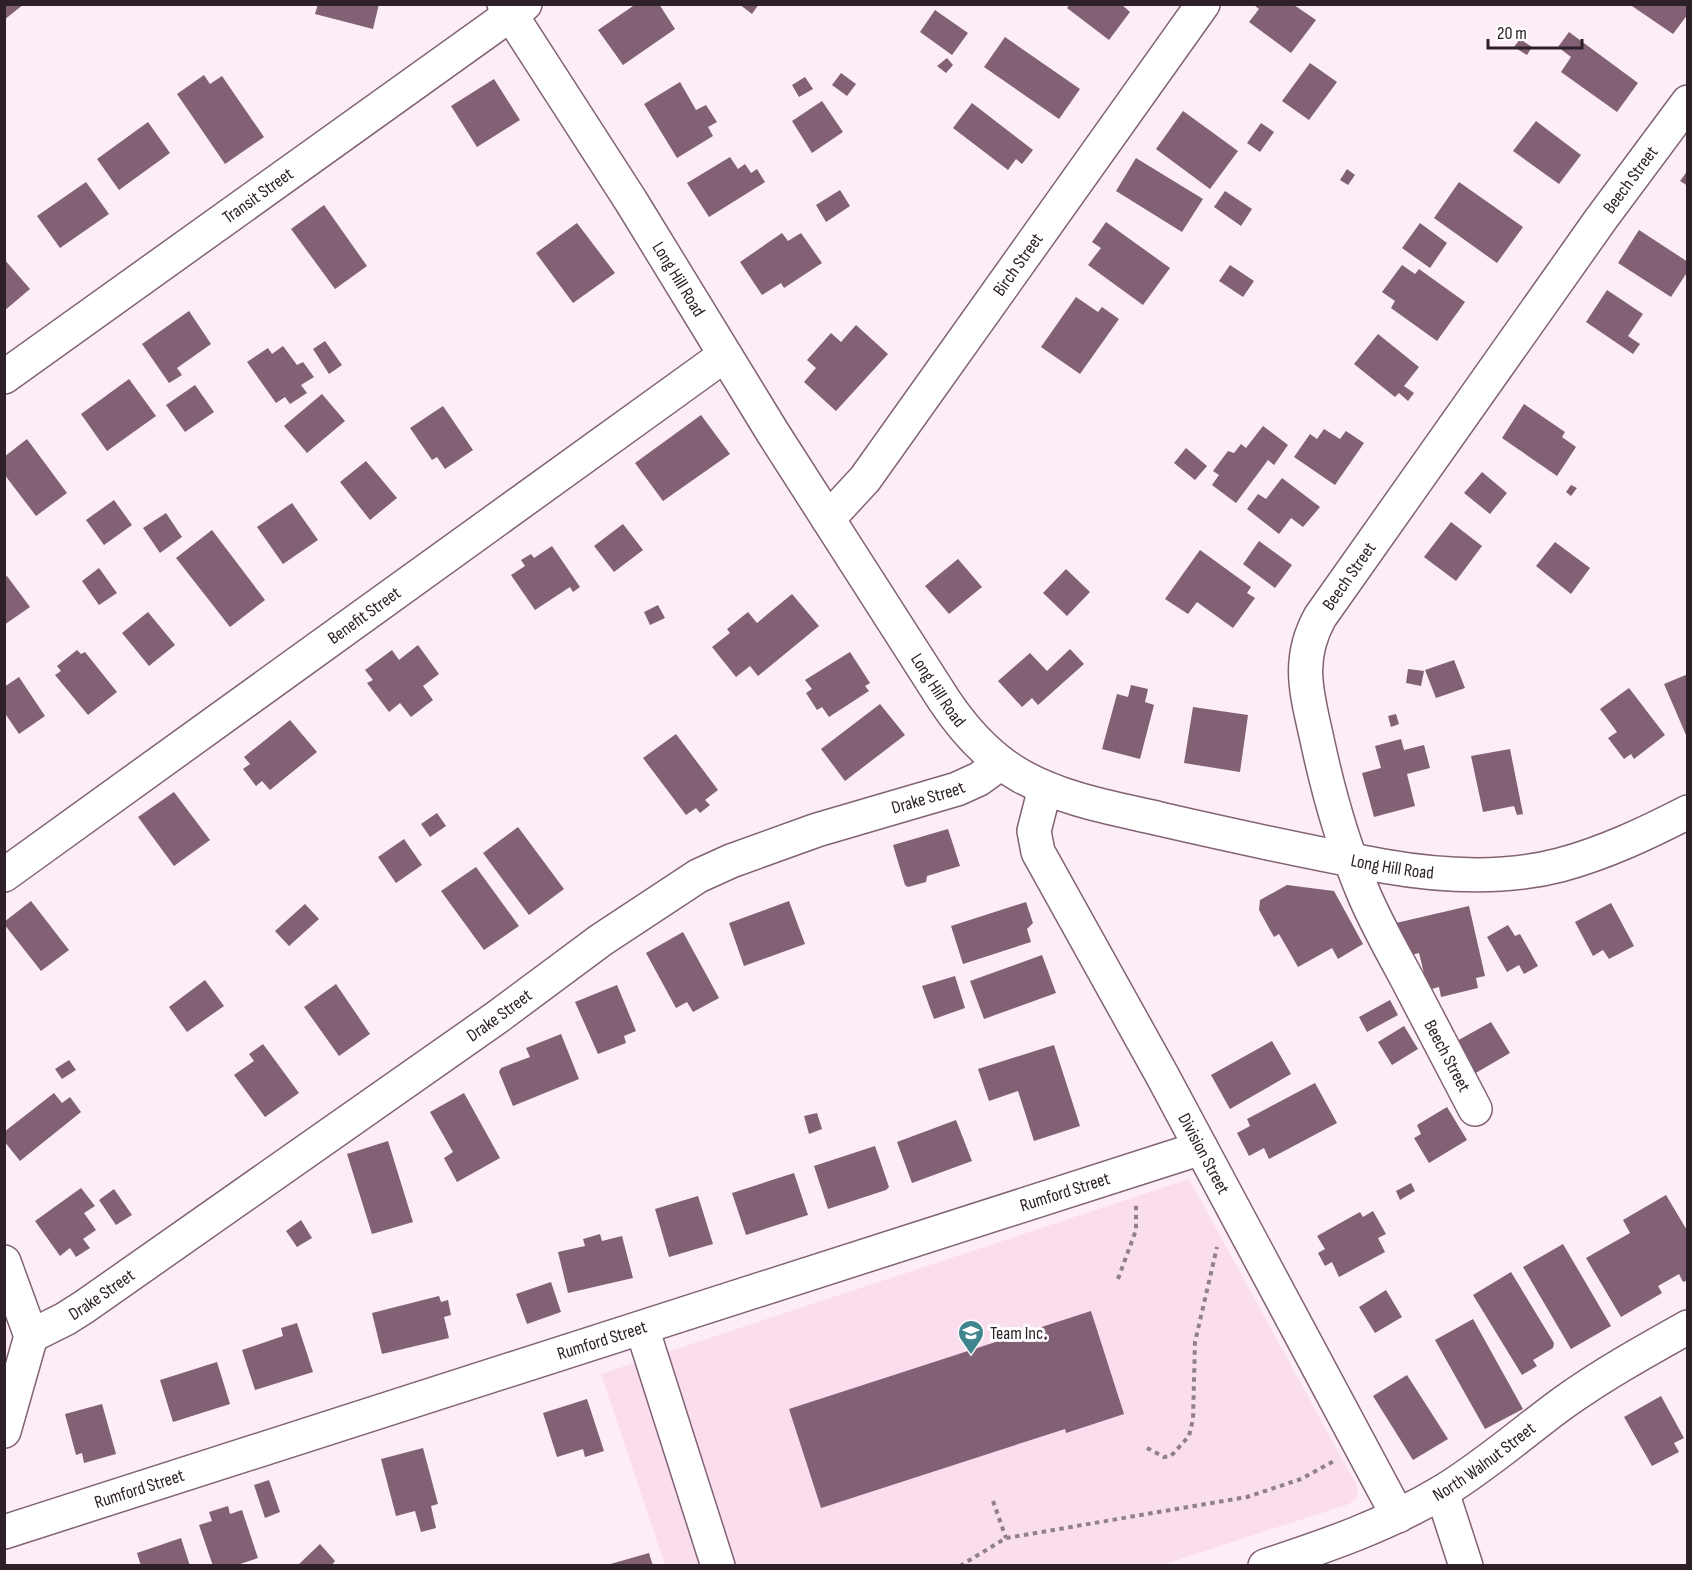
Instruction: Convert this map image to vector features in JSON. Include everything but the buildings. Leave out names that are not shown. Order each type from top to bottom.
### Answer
[{"type":"street","name":"Birch Street","points":[[828,519],[865,479],[1203,4]]},
{"type":"street","name":"Long Hill Road","points":[[513,8],[828,519],[956,717],[1001,763],[1045,788],[1085,802],[1350,859],[1410,870],[1459,874],[1539,869],[1580,859],[1610,848],[1688,812]]},
{"type":"street","name":"Transit Street","points":[[4,377],[513,8]]},
{"type":"street","name":"Beech Street","points":[[1476,1109],[1379,926],[1350,859],[1326,782],[1306,683],[1305,664],[1311,633],[1320,617],[1601,219],[1688,102]]},
{"type":"street","name":"Benefit Street","points":[[4,875],[725,355]]},
{"type":"street","name":"Drake Street","points":[[31,1336],[84,1308],[496,1018],[601,940],[698,876],[731,861],[818,831],[957,789],[1001,763]]},
{"type":"street","name":"Division Street","points":[[1045,788],[1034,831],[1038,852],[1202,1148],[1398,1516]]},
{"type":"street","name":"Rumford Street","points":[[4,1532],[1202,1148]]},
{"type":"street","points":[[4,1262],[31,1336],[4,1431]]},
{"type":"street","points":[[642,1328],[718,1566]]},
{"type":"street","name":"North Walnut Street","points":[[1265,1566],[1348,1537],[1398,1516],[1442,1492],[1482,1466],[1565,1402],[1618,1367],[1688,1328]]},
{"type":"street","points":[[1442,1492],[1466,1566]]},
{"type":"path","points":[[1118,1279],[1136,1230],[1136,1200],[1127,1172]]},
{"type":"path","points":[[1147,1448],[1164,1457],[1171,1456],[1189,1436],[1192,1419],[1195,1342],[1218,1242]]},
{"type":"path","points":[[960,1566],[1006,1538],[1247,1497],[1301,1479],[1360,1444]]},
{"type":"path","points":[[993,1501],[1006,1538]]},
{"type":"shaded area","name":"Team Inc.","points":[[1189,1179],[1356,1484],[1358,1490],[1356,1499],[1349,1504],[1162,1565],[665,1565],[601,1374]]},
{"type":"place","name":"Team Inc.","points":[[971,1356]]}]
